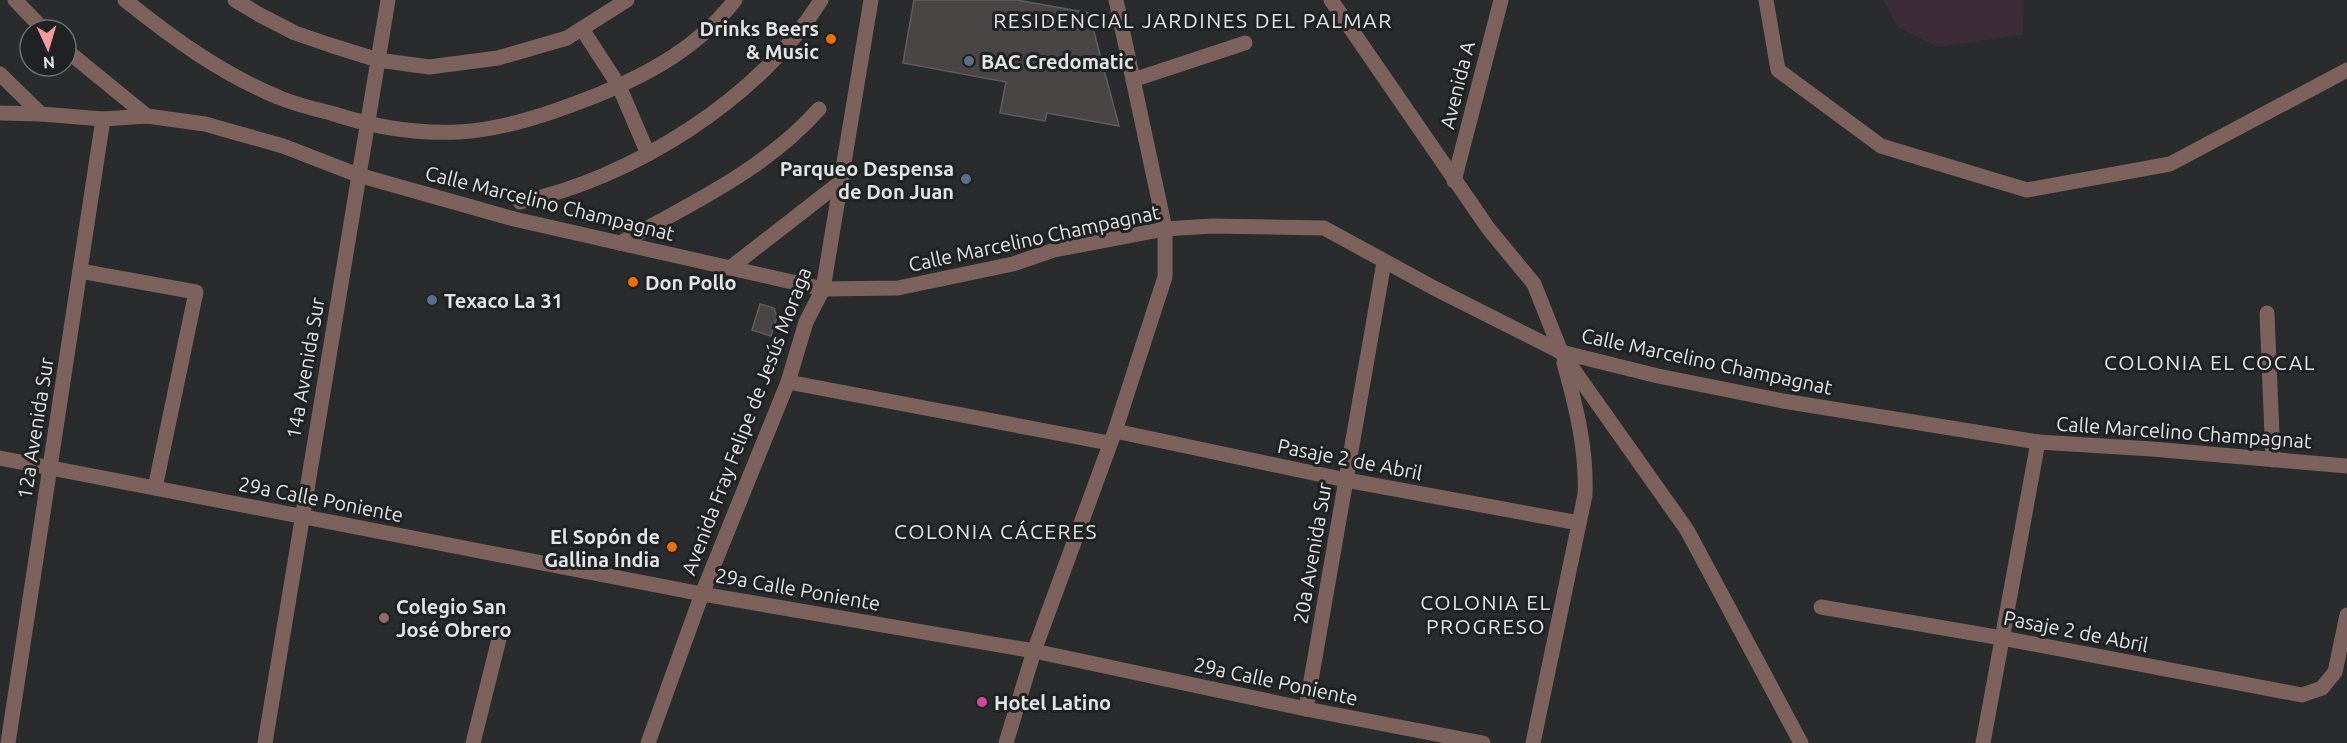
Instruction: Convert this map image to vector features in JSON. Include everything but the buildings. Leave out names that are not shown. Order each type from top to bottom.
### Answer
[{"type":"street","points":[[15,0],[32,18]]},
{"type":"street","points":[[125,0],[166,33],[242,80],[279,98],[366,124],[420,131],[458,132],[546,115],[619,87],[670,61],[708,30],[735,0]]},
{"type":"street","points":[[236,0],[295,33],[378,60],[429,67],[476,62],[567,38],[627,0]]},
{"type":"street","name":"14a Avenida Sur","points":[[265,743],[387,0]]},
{"type":"street","points":[[520,202],[579,186],[648,154],[697,123],[761,74],[791,42],[821,0]]},
{"type":"street","name":"Avenida Fray Felipe de Jesús Moraga","points":[[648,743],[702,594],[788,382],[807,322],[823,289],[872,0]]},
{"type":"street","points":[[1006,743],[1034,651],[1112,437],[1165,277],[1165,229],[1116,0]]},
{"type":"street","points":[[1331,0],[1454,181],[1488,228],[1534,284],[1561,352],[1582,438],[1586,475],[1585,495],[1533,743]]},
{"type":"street","name":"Avenida A","points":[[1454,181],[1501,0]]},
{"type":"street","points":[[1766,0],[1778,70],[1881,146],[2027,190],[2170,164],[2347,70]]},
{"type":"street","points":[[582,29],[619,87],[648,154]]},
{"type":"street","points":[[1133,80],[1245,43]]},
{"type":"street","points":[[78,60],[147,116]]},
{"type":"street","points":[[0,74],[41,114]]},
{"type":"street","points":[[620,243],[751,167],[795,134],[819,109]]},
{"type":"street","name":"Calle Marcelino Champagnat","points":[[0,113],[103,119],[147,116],[205,124],[283,146],[358,175],[514,219],[823,289],[898,288],[1013,264],[1054,250],[1165,229],[1212,226],[1324,228],[1384,262],[1561,352],[1658,376],[1783,401],[2038,442],[2347,466]]},
{"type":"street","name":"12a Avenida Sur","points":[[8,743],[103,119]]},
{"type":"street","points":[[730,268],[842,182]]},
{"type":"street","name":"20a Avenida Sur","points":[[1306,709],[1384,262]]},
{"type":"street","points":[[80,272],[196,292],[155,488]]},
{"type":"street","points":[[2267,313],[2273,459]]},
{"type":"street","points":[[1561,352],[1687,530],[1801,743]]},
{"type":"street","name":"Pasaje 2 de Abril","points":[[788,382],[1112,437],[1579,523]]},
{"type":"street","points":[[1983,743],[2038,442]]},
{"type":"street","name":"29a Calle Poniente","points":[[0,458],[702,594],[1034,651],[1306,709],[1483,743]]},
{"type":"street","name":"Pasaje 2 de Abril","points":[[1821,607],[2002,638],[2302,695],[2322,688],[2335,672],[2347,615]]},
{"type":"street","points":[[473,743],[501,631]]},
{"type":"shaded area","points":[[1883,0],[2024,0],[2023,35],[1938,47],[1898,27]]},
{"type":"place","name":"Drinks Beers & Music","points":[[831,39]]},
{"type":"place","name":"BAC Credomatic","points":[[969,61]]},
{"type":"place","name":"Parqueo Despensa de Don Juan","points":[[966,179]]},
{"type":"place","name":"Don Pollo","points":[[633,282]]},
{"type":"place","name":"Texaco La 31","points":[[432,300]]},
{"type":"place","name":"El Sopón de Gallina India","points":[[672,547]]},
{"type":"place","name":"Colegio San José Obrero","points":[[384,618]]},
{"type":"place","name":"Hotel Latino","points":[[982,702]]},
{"type":"district","name":"RESIDENCIAL JARDINES DEL PALMAR","points":[[1193,20]]},
{"type":"district","name":"COLONIA EL COCAL","points":[[2210,362]]},
{"type":"district","name":"COLONIA CÁCERES","points":[[996,531]]},
{"type":"district","name":"COLONIA EL PROGRESO","points":[[1486,614]]}]
